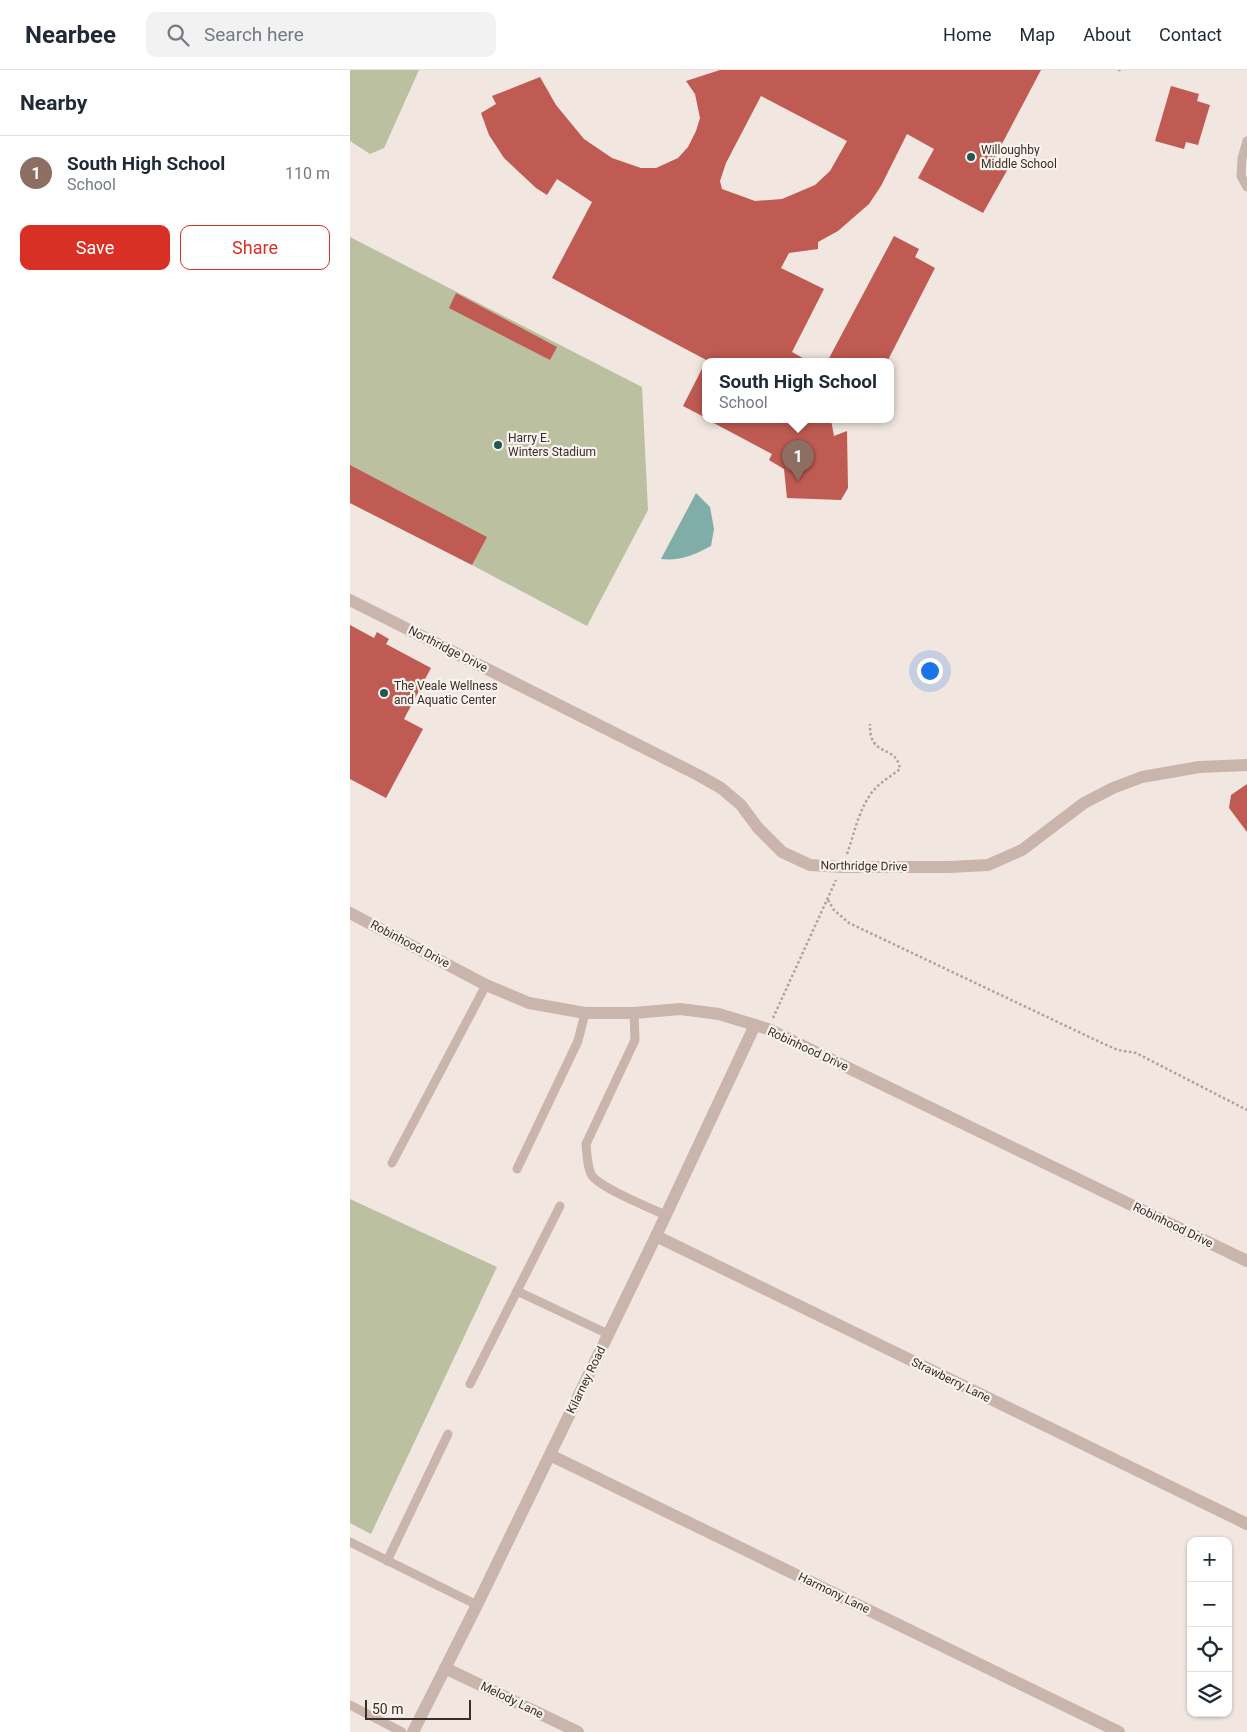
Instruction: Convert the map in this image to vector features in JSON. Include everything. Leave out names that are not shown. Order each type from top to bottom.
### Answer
[{"type":"street","name":"Northridge Drive","points":[[350,600],[714,783],[741,805],[758,828],[782,852],[810,865],[842,868],[988,865],[1022,850],[1084,803],[1113,788],[1142,777],[1199,767],[1247,766]]},
{"type":"street","name":"Robinhood Drive","points":[[350,913],[486,985],[529,1003],[585,1013],[634,1013],[680,1009],[719,1014],[768,1029],[1247,1261]]},
{"type":"street","name":"Kilarney Road","points":[[414,1732],[656,1236],[755,1026]]},
{"type":"street","name":"Strawberry Lane","points":[[656,1236],[1247,1524]]},
{"type":"street","name":"Harmony Lane","points":[[550,1455],[1119,1732]]},
{"type":"street","name":"Melody Lane","points":[[445,1668],[578,1732]]},
{"type":"lane","points":[[1247,141],[1242,158],[1241,176],[1247,187]]},
{"type":"lane","points":[[392,1163],[486,985]]},
{"type":"lane","points":[[517,1169],[578,1041],[585,1013]]},
{"type":"lane","points":[[634,1013],[635,1040],[586,1144],[587,1159],[591,1176],[602,1185],[666,1215]]},
{"type":"lane","points":[[470,1384],[560,1206]]},
{"type":"lane","points":[[517,1291],[608,1334]]},
{"type":"lane","points":[[387,1561],[448,1434]]},
{"type":"lane","points":[[350,1542],[477,1605]]},
{"type":"lane","points":[[350,1705],[402,1732]]},
{"type":"path","points":[[1118,70],[1123,70]]},
{"type":"path","points":[[828,900],[834,910],[849,923],[1104,1044],[1118,1050],[1136,1053],[1247,1110]]},
{"type":"green space","points":[[350,70],[419,70],[384,148],[370,154],[350,141]]},
{"type":"green space","name":"Harry E. Winters Stadium","points":[[350,237],[642,387],[648,510],[587,626],[350,503]]},
{"type":"green space","points":[[350,1199],[497,1267],[371,1534],[350,1523]]},
{"type":"water","points":[[696,493],[710,507],[714,529],[711,546],[687,557],[661,559]]},
{"type":"building","points":[[720,70],[1041,70],[994,159],[1009,167],[983,213],[918,178],[934,149],[907,134],[881,186],[869,204],[838,231],[818,242],[818,249],[789,253],[781,268],[824,289],[792,352],[803,358],[702,358],[552,278],[592,202],[557,179],[547,195],[536,188],[504,158],[489,135],[481,113],[496,104],[492,96],[540,77],[556,105],[584,139],[612,158],[641,168],[656,168],[678,158],[688,147],[700,118],[695,94],[686,81]],"holes":[[[761,96],[847,141],[830,171],[815,185],[782,199],[755,201],[722,189],[720,181],[726,163]]]},
{"type":"building","points":[[1171,86],[1199,94],[1197,101],[1210,105],[1198,145],[1186,142],[1184,149],[1155,141]]},
{"type":"building","points":[[894,236],[919,249],[915,257],[935,268],[889,358],[829,358]]},
{"type":"building","points":[[456,293],[557,347],[550,360],[449,308]]},
{"type":"building","points":[[702,369],[702,416],[683,406]]},
{"type":"building","points":[[714,423],[832,423],[834,436],[847,431],[848,488],[841,500],[787,498],[784,469],[769,460],[772,454]]},
{"type":"building","points":[[350,465],[487,537],[472,565],[350,503]]},
{"type":"building","name":"The Veale Wellness and Aquatic Center","points":[[350,625],[374,638],[377,632],[389,639],[386,644],[431,668],[404,719],[423,729],[386,798],[350,779]]},
{"type":"building","points":[[1247,784],[1247,832],[1229,808],[1231,795]]},
{"type":"place","name":"Willoughby Middle School","points":[[971,157]]},
{"type":"place","name":"Harry E. Winters Stadium","points":[[498,445]]},
{"type":"place","name":"South High School","points":[[798,481]]},
{"type":"place","name":"The Veale Wellness and Aquatic Center","points":[[384,693]]}]
